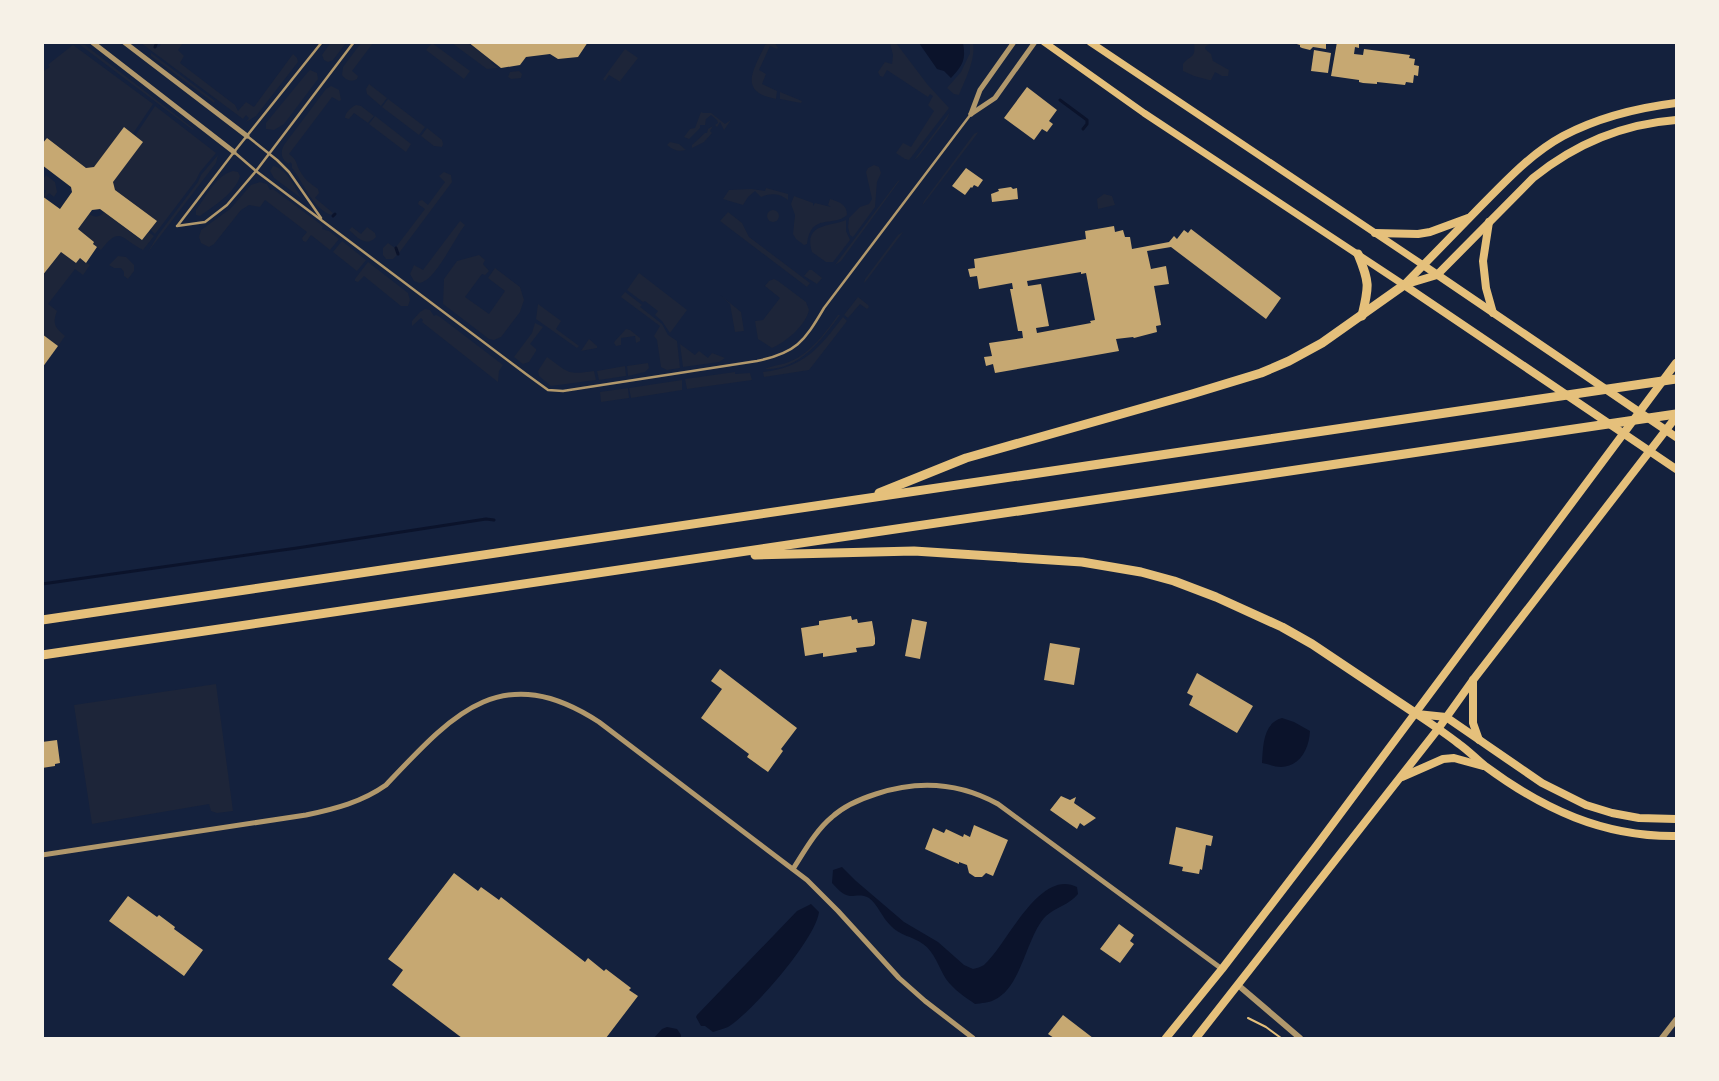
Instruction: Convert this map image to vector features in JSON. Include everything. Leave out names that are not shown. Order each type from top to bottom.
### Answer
[{"type":"highway","points":[[1358,254],[1368,279],[1362,316]]},
{"type":"highway","points":[[864,498],[966,458],[1261,373],[1289,361],[1322,343],[1404,285]]},
{"type":"highway","points":[[42,620],[1676,380]]},
{"type":"highway","points":[[42,655],[1676,415]]},
{"type":"highway","points":[[715,556],[914,551],[1082,562],[1141,572],[1174,581],[1208,594],[1282,627],[1312,644],[1415,713]]},
{"type":"main road","points":[[1044,42],[1144,113],[1358,254],[1676,469]]},
{"type":"main road","points":[[1090,42],[1375,232],[1676,437]]},
{"type":"main road","points":[[1404,285],[1515,172],[1562,137],[1586,124],[1618,113],[1676,103]]},
{"type":"main road","points":[[1404,285],[1437,274],[1538,174],[1580,146],[1604,135],[1642,124],[1676,120]]},
{"type":"main road","points":[[1375,232],[1418,234],[1430,232],[1470,217]]},
{"type":"main road","points":[[1489,222],[1483,261],[1486,288],[1493,313]]},
{"type":"main road","points":[[1166,1038],[1222,969],[1548,537],[1590,477],[1676,363]]},
{"type":"main road","points":[[1196,1038],[1438,729],[1473,680],[1632,476],[1676,415]]},
{"type":"main road","points":[[1473,680],[1473,724],[1479,740]]},
{"type":"main road","points":[[1415,713],[1446,718],[1542,783],[1586,805],[1612,813],[1639,818],[1676,819]]},
{"type":"main road","points":[[1415,713],[1461,745],[1485,766],[1549,807],[1583,822],[1624,833],[1676,836]]},
{"type":"main road","points":[[1399,779],[1443,759],[1454,758],[1485,766]]},
{"type":"street","points":[[92,42],[234,152]]},
{"type":"street","points":[[124,42],[247,136]]},
{"type":"street","points":[[971,114],[980,90],[1014,42]]},
{"type":"street","points":[[971,114],[994,98],[1035,42]]},
{"type":"street","points":[[42,855],[306,816],[346,806],[378,791],[386,785],[431,738],[454,718],[468,709],[497,697],[512,695],[539,696],[570,705],[599,722],[807,880],[899,978],[973,1038]]},
{"type":"street","points":[[792,869],[824,826],[832,817],[848,806],[867,797],[896,788],[937,784],[956,787],[986,797],[998,804],[1222,969]]},
{"type":"street","points":[[1238,985],[1300,1038]]},
{"type":"street","points":[[1662,1038],[1676,1020]]},
{"type":"lane","points":[[322,42],[177,226],[205,222],[227,205],[354,42]]},
{"type":"lane","points":[[234,152],[548,390],[555,392],[778,357],[791,350],[808,334],[824,308],[971,114]]},
{"type":"lane","points":[[247,136],[289,172],[324,221]]},
{"type":"path","points":[[1248,1018],[1266,1027],[1281,1038]]},
{"type":"shaded area","points":[[331,42],[346,43],[333,60],[328,62],[324,60],[322,55]]},
{"type":"shaded area","points":[[141,43],[155,43],[156,48],[161,43],[183,43],[178,50],[184,56],[180,63],[235,105],[238,111],[246,102],[254,107],[293,54],[298,62],[256,116],[246,122],[249,118],[246,115],[243,119]]},
{"type":"shaded area","points":[[361,43],[373,43],[352,71],[358,76],[357,79],[345,79],[342,75],[343,67]]},
{"type":"shaded area","points":[[432,43],[470,71],[464,79],[426,50]]},
{"type":"shaded area","points":[[452,43],[468,43],[492,61],[491,63],[498,68],[487,69]]},
{"type":"shaded area","points":[[775,43],[778,48],[770,46],[759,70],[766,74],[762,84],[777,91],[776,99],[764,96],[756,91],[752,85],[753,71],[765,45]]},
{"type":"shaded area","points":[[890,43],[896,43],[927,84],[949,108],[909,160],[896,153],[903,143],[911,147],[934,111],[928,105],[933,96],[930,94],[928,97],[887,70],[883,77],[880,76],[878,72],[885,62],[892,64],[893,55]]},
{"type":"shaded area","points":[[919,43],[963,43],[964,58],[961,66],[951,78],[944,71],[937,69]]},
{"type":"shaded area","points":[[970,43],[973,43],[974,49],[969,69],[959,95],[954,94],[947,88],[961,72],[970,54]]},
{"type":"shaded area","points":[[1194,43],[1211,43],[1205,49],[1211,54],[1213,61],[1229,70],[1228,76],[1222,76],[1215,72],[1211,80],[1209,80],[1183,71],[1183,64],[1194,54]]},
{"type":"shaded area","points":[[79,44],[85,45],[194,129],[193,130]]},
{"type":"shaded area","points":[[73,45],[153,104],[134,132],[94,167],[86,168],[47,138],[43,144],[42,72],[50,67],[48,65],[50,63]]},
{"type":"shaded area","points":[[625,49],[638,58],[620,81],[622,83],[609,75],[605,81],[603,79]]},
{"type":"shaded area","points":[[151,53],[215,101],[214,103],[151,56]]},
{"type":"shaded area","points":[[310,70],[317,73],[318,79],[284,124],[274,130],[266,129],[266,123]]},
{"type":"shaded area","points":[[519,71],[522,74],[521,78],[511,79],[508,77],[510,72]]},
{"type":"shaded area","points":[[369,84],[387,98],[381,106],[367,94],[366,89]]},
{"type":"shaded area","points":[[331,86],[339,90],[341,100],[339,101],[332,97],[289,154],[295,160],[304,176],[318,189],[319,193],[315,198],[333,213],[331,215],[324,212],[313,201],[292,168],[292,164],[284,160],[282,150],[326,89]]},
{"type":"shaded area","points":[[780,92],[802,101],[801,103],[780,99]]},
{"type":"shaded area","points":[[388,99],[425,127],[419,135],[382,107]]},
{"type":"shaded area","points":[[356,105],[361,106],[374,116],[368,123],[354,113],[349,119],[345,118],[349,110]]},
{"type":"shaded area","points":[[155,106],[216,153],[155,234],[150,229],[156,221],[115,190],[113,182],[143,142],[135,136]]},
{"type":"shaded area","points":[[701,112],[711,113],[725,124],[731,120],[724,130],[720,122],[717,127],[715,125],[718,123],[717,120],[711,115],[706,119],[705,125],[700,125],[700,128],[689,139],[684,137],[690,129],[695,128]]},
{"type":"shaded area","points":[[950,112],[947,119],[914,160]]},
{"type":"shaded area","points":[[375,116],[411,144],[406,152],[369,124]]},
{"type":"shaded area","points":[[713,126],[710,131],[712,133],[704,142],[692,148],[692,145]]},
{"type":"shaded area","points":[[427,128],[442,140],[442,147],[434,146],[421,136]]},
{"type":"shaded area","points":[[978,132],[977,134],[922,206],[974,134]]},
{"type":"shaded area","points":[[670,142],[679,144],[686,150],[674,149],[667,145]]},
{"type":"shaded area","points":[[218,155],[216,163],[148,252],[201,175]]},
{"type":"shaded area","points":[[874,165],[879,167],[881,173],[877,182],[875,207],[853,237],[850,235],[848,227],[849,218],[860,207],[869,204],[872,199],[866,172],[868,168]]},
{"type":"shaded area","points":[[273,166],[278,167],[286,174],[301,198],[274,178],[270,171]]},
{"type":"shaded area","points":[[238,172],[240,176],[234,188],[212,208],[200,216],[196,215],[196,210],[216,182],[227,173]]},
{"type":"shaded area","points":[[444,172],[451,175],[452,182],[399,253],[396,247],[425,209],[418,204],[419,201],[422,200],[428,205],[445,182],[439,176]]},
{"type":"shaded area","points":[[46,175],[55,182],[57,192],[54,197],[49,193],[45,198],[43,196],[46,191],[42,188],[43,179]]},
{"type":"shaded area","points":[[900,180],[841,261],[835,265],[898,181]]},
{"type":"shaded area","points":[[260,182],[267,184],[270,190],[273,189],[319,223],[323,227],[322,229],[329,231],[339,239],[330,250],[311,235],[306,242],[303,241],[302,238],[307,232],[265,200],[260,207],[249,205],[241,210],[214,244],[209,247],[201,243],[199,237],[201,230],[230,209],[251,185]]},
{"type":"shaded area","points":[[766,188],[788,194],[788,200],[775,194],[761,197],[755,191],[743,205],[723,199],[729,190],[751,189],[765,191]]},
{"type":"shaded area","points":[[1104,194],[1112,196],[1115,205],[1098,209],[1097,199]]},
{"type":"shaded area","points":[[794,196],[813,203],[813,206],[815,203],[831,207],[828,205],[830,199],[836,201],[846,208],[847,215],[835,221],[818,224],[809,234],[807,244],[804,245],[793,234],[795,215],[791,204]]},
{"type":"shaded area","points":[[771,210],[775,210],[779,216],[775,222],[771,222],[767,218],[767,214]]},
{"type":"shaded area","points":[[104,212],[141,240],[148,232],[154,236],[143,250],[121,236],[117,236],[107,242],[101,250],[78,229],[89,214],[97,216]]},
{"type":"shaded area","points":[[728,212],[742,223],[749,237],[810,283],[807,287],[720,221]]},
{"type":"shaded area","points":[[846,220],[846,231],[850,240],[833,262],[826,262],[812,252],[811,236],[815,231]]},
{"type":"shaded area","points":[[460,221],[465,225],[432,275],[419,283],[414,281],[410,274],[414,265],[423,270]]},
{"type":"shaded area","points":[[352,227],[361,234],[367,227],[375,233],[376,237],[369,242],[362,240],[349,230]]},
{"type":"shaded area","points":[[903,232],[864,283],[898,235]]},
{"type":"shaded area","points":[[342,241],[366,260],[357,271],[333,252]]},
{"type":"shaded area","points":[[388,243],[395,248],[398,254],[393,259],[386,259],[383,255],[383,248]]},
{"type":"shaded area","points":[[61,252],[76,263],[80,258],[90,265],[83,275],[75,269],[48,304],[57,311],[55,325],[65,336],[58,346],[43,334],[42,276]]},
{"type":"shaded area","points":[[479,255],[485,260],[483,264],[489,271],[485,275],[482,274],[465,297],[489,314],[505,291],[488,278],[495,268],[520,287],[524,300],[520,312],[501,337],[494,340],[489,339],[443,304],[444,279],[457,261]]},
{"type":"shaded area","points":[[118,256],[126,257],[134,265],[134,271],[128,279],[124,276],[121,268],[114,268],[109,265]]},
{"type":"shaded area","points":[[368,262],[408,293],[410,300],[408,306],[401,306],[364,276],[358,282],[355,281]]},
{"type":"shaded area","points":[[809,270],[812,270],[822,278],[817,284],[804,276]]},
{"type":"shaded area","points":[[639,273],[687,310],[670,333],[662,321],[655,315],[658,311],[627,290]]},
{"type":"shaded area","points":[[774,279],[806,302],[809,310],[800,327],[783,342],[772,348],[758,339],[755,321],[763,320],[780,298],[764,287],[769,281]]},
{"type":"shaded area","points":[[625,292],[642,305],[640,307],[662,324],[668,335],[677,341],[680,368],[667,370],[661,367],[657,340],[654,336],[660,326],[621,297]]},
{"type":"shaded area","points":[[720,295],[741,312],[744,331],[735,332],[730,304]]},
{"type":"shaded area","points":[[858,297],[869,307],[867,309],[860,304],[848,318],[844,315]]},
{"type":"shaded area","points":[[538,304],[561,321],[556,329],[579,346],[577,348],[536,319]]},
{"type":"shaded area","points":[[425,309],[430,310],[434,316],[440,317],[503,365],[499,371],[498,382],[422,322],[421,318],[412,326],[412,321]]},
{"type":"shaded area","points":[[838,315],[840,315],[825,334],[808,352],[799,359],[777,368],[765,369],[788,362],[805,353],[818,341]]},
{"type":"shaded area","points":[[843,317],[847,321],[809,370],[764,377],[763,372],[790,366],[810,354]]},
{"type":"shaded area","points":[[535,323],[543,327],[530,344],[536,351],[529,362],[523,364],[514,357],[532,333]]},
{"type":"shaded area","points":[[626,329],[640,338],[640,341],[636,343],[635,336],[621,338],[621,345],[616,346],[615,341]]},
{"type":"shaded area","points":[[589,339],[597,348],[581,351]]},
{"type":"shaded area","points":[[680,344],[695,355],[699,351],[708,358],[712,353],[725,358],[719,362],[683,367]]},
{"type":"shaded area","points":[[547,357],[569,372],[594,371],[596,380],[551,386],[539,376],[538,371]]},
{"type":"shaded area","points":[[648,363],[649,368],[645,372],[628,376],[627,366]]},
{"type":"shaded area","points":[[625,366],[626,376],[599,380],[597,371]]},
{"type":"shaded area","points":[[735,372],[735,374],[750,373],[752,380],[687,389],[685,379]]},
{"type":"shaded area","points":[[682,380],[682,390],[631,398],[629,388]]},
{"type":"shaded area","points":[[628,388],[629,398],[601,402],[600,392]]},
{"type":"shaded area","points":[[216,684],[233,811],[217,813],[211,811],[209,804],[92,824],[74,705]]},
{"type":"shaded area","points":[[1282,718],[1310,731],[1306,750],[1299,760],[1288,766],[1279,767],[1262,763],[1265,736],[1271,725]]},
{"type":"shaded area","points":[[842,867],[904,922],[938,942],[964,965],[973,969],[984,965],[1025,911],[1050,888],[1063,884],[1077,887],[1078,894],[1071,901],[1046,916],[1039,925],[1011,985],[1003,994],[992,1001],[975,1004],[949,983],[927,947],[894,929],[869,898],[842,893],[832,883],[833,870]]},
{"type":"shaded area","points":[[811,904],[819,912],[815,924],[795,956],[767,991],[739,1019],[728,1027],[713,1032],[705,1026],[701,1026],[696,1017],[697,1015],[797,911]]},
{"type":"shaded area","points":[[667,1027],[677,1029],[681,1038],[654,1038],[662,1029]]},
{"type":"building","points":[[468,42],[588,42],[578,57],[558,59],[550,54],[526,57],[520,65],[501,68]]},
{"type":"building","points":[[1290,42],[1326,42],[1326,49],[1313,47],[1310,50]]},
{"type":"building","points":[[1337,42],[1359,42],[1359,48],[1355,47],[1354,54],[1363,55],[1364,49],[1410,55],[1409,58],[1415,59],[1414,65],[1419,66],[1418,76],[1414,75],[1413,83],[1406,82],[1405,85],[1377,82],[1377,84],[1363,83],[1359,82],[1359,80],[1331,76]]},
{"type":"building","points":[[1314,50],[1331,53],[1328,73],[1311,71]]},
{"type":"building","points":[[1027,87],[1057,110],[1049,121],[1053,124],[1047,132],[1042,129],[1034,140],[1004,118]]},
{"type":"building","points":[[124,127],[143,142],[113,182],[115,190],[157,221],[142,240],[100,209],[92,210],[78,229],[94,242],[93,244],[97,247],[86,263],[80,258],[76,263],[61,252],[42,276],[42,196],[60,209],[72,192],[71,187],[42,165],[42,144],[47,138],[86,168],[94,167]]},
{"type":"building","points":[[966,168],[983,180],[978,187],[974,185],[971,187],[965,195],[952,186]]},
{"type":"building","points":[[1011,187],[1013,189],[1017,188],[1018,199],[992,202],[991,194],[999,191],[998,189]]},
{"type":"building","points":[[1114,226],[1115,232],[1123,230],[1125,237],[1130,237],[1132,249],[1169,242],[1174,236],[1177,239],[1184,230],[1188,233],[1191,229],[1281,298],[1266,319],[1171,247],[1147,251],[1151,269],[1166,266],[1169,284],[1154,286],[1161,325],[1156,326],[1157,332],[1134,338],[1116,339],[1119,351],[995,373],[993,364],[986,366],[984,357],[992,356],[989,343],[1023,338],[1022,331],[1018,331],[1010,289],[1013,289],[1012,283],[979,289],[977,276],[970,277],[968,269],[975,268],[974,259],[1086,239],[1085,231]],"holes":[[[1081,272],[1081,274],[1086,273],[1095,320],[1090,321],[1091,323],[1037,333],[1036,328],[1049,326],[1041,284],[1028,286],[1027,281]]]},
{"type":"building","points":[[42,334],[58,346],[42,368]]},
{"type":"building","points":[[851,616],[852,620],[857,619],[858,623],[872,621],[875,638],[873,646],[856,648],[857,652],[823,657],[823,653],[805,656],[801,628],[819,625],[819,621]]},
{"type":"building","points":[[912,619],[927,622],[920,659],[905,656]]},
{"type":"building","points":[[1050,643],[1080,648],[1074,685],[1044,680]]},
{"type":"building","points":[[720,669],[797,728],[781,749],[783,751],[768,772],[747,757],[749,754],[701,718],[722,689],[711,681]]},
{"type":"building","points":[[1197,673],[1253,706],[1237,733],[1189,705],[1193,696],[1187,693]]},
{"type":"building","points":[[57,740],[60,763],[55,764],[55,766],[42,768],[42,742]]},
{"type":"building","points":[[1061,796],[1070,800],[1076,797],[1074,803],[1096,818],[1084,826],[1080,823],[1077,829],[1050,810]]},
{"type":"building","points":[[974,825],[1008,840],[993,876],[986,873],[982,877],[975,877],[969,873],[967,865],[959,862],[959,864],[925,849],[933,828],[944,833],[946,829],[963,837],[964,834],[970,837]]},
{"type":"building","points":[[1176,827],[1213,836],[1211,846],[1206,845],[1202,870],[1200,869],[1199,874],[1182,871],[1183,867],[1169,864]]},
{"type":"building","points":[[454,873],[478,891],[481,887],[499,900],[501,897],[585,962],[588,958],[604,971],[606,969],[631,988],[629,990],[638,996],[606,1038],[462,1038],[392,985],[403,970],[388,959]]},
{"type":"building","points":[[128,896],[157,917],[159,915],[175,927],[174,929],[203,950],[184,976],[109,921]]},
{"type":"building","points":[[1119,924],[1134,935],[1130,941],[1134,944],[1120,963],[1100,949]]},
{"type":"building","points":[[1063,1015],[1093,1038],[1054,1038],[1048,1034]]},
{"type":"waterway","points":[[155,47],[157,42]]},
{"type":"waterway","points":[[1060,100],[1087,120],[1087,124],[1083,129]]},
{"type":"waterway","points":[[396,248],[398,254]]},
{"type":"waterway","points":[[42,584],[486,519],[494,520]]}]
